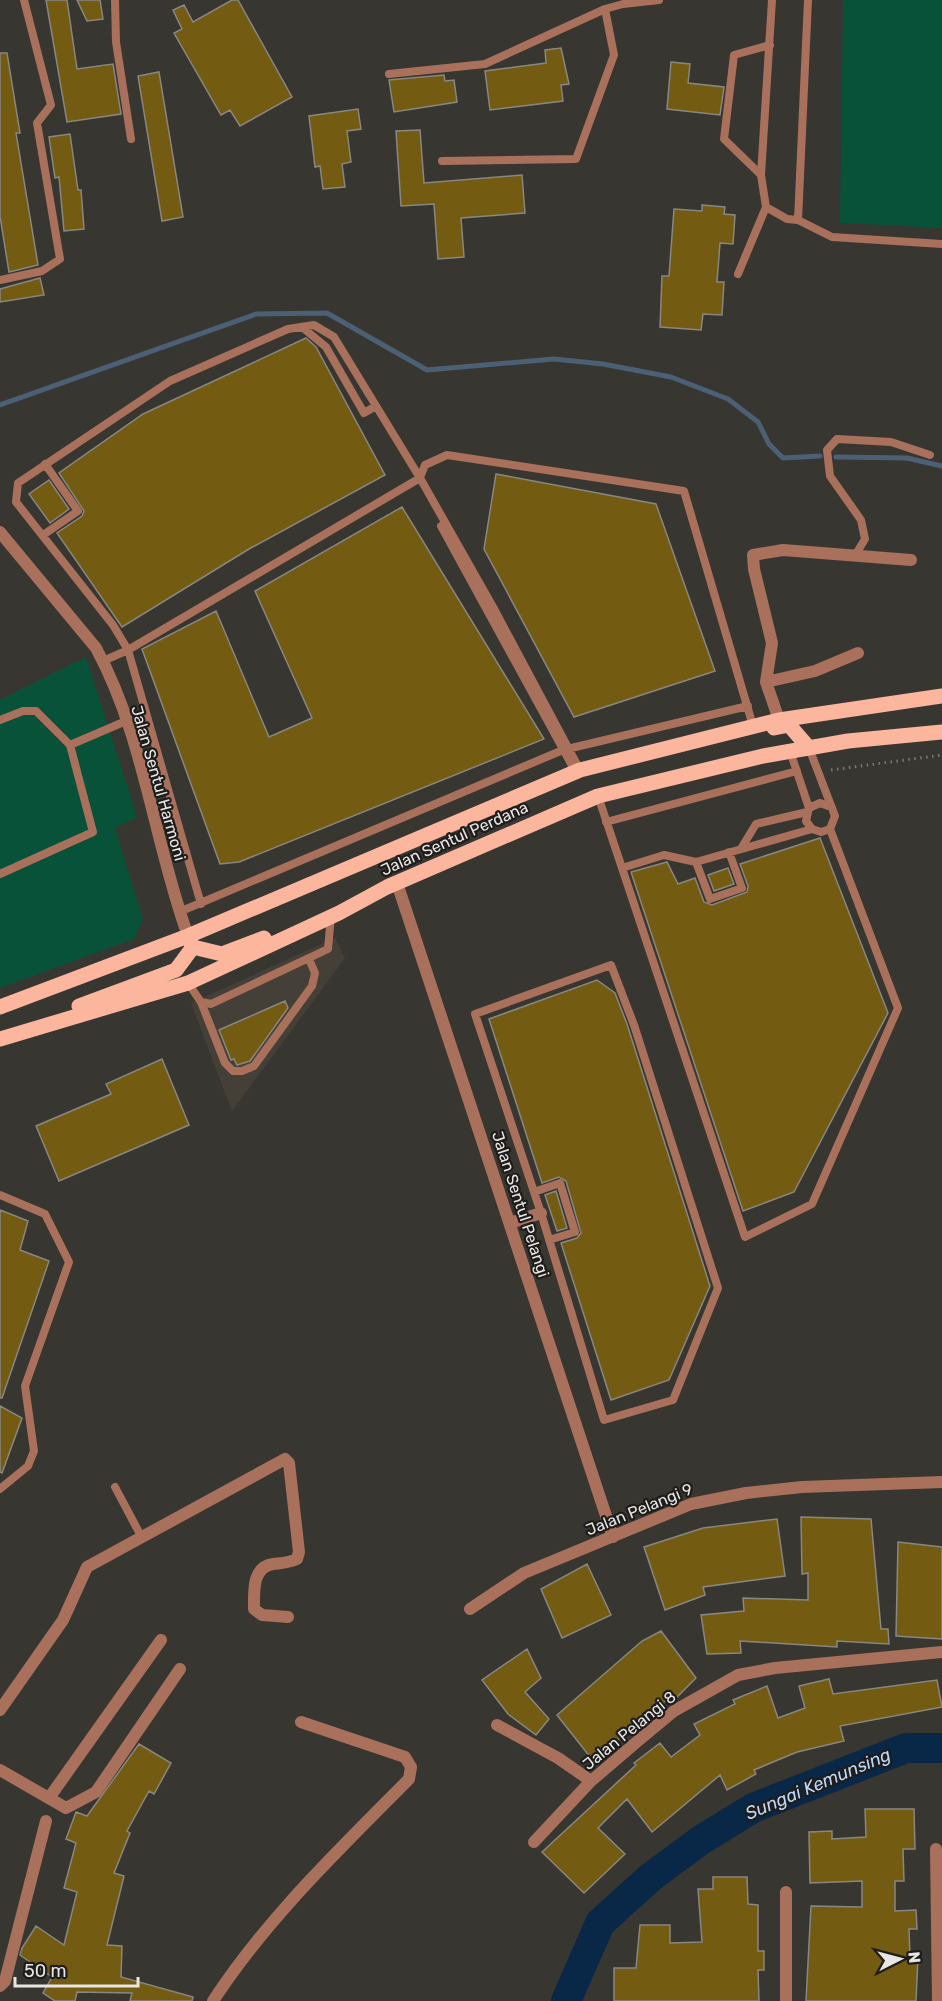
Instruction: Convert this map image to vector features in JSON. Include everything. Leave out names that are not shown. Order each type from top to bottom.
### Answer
[{"type":"main road","name":"Jalan Sentul Perdana","points":[[0,1007],[191,941],[577,770],[778,720],[942,696]]},
{"type":"main road","points":[[805,743],[811,723],[841,710]]},
{"type":"main road","points":[[747,727],[755,732],[789,725],[805,743]]},
{"type":"main road","name":"Jalan Sentul Perdana","points":[[4,1037],[188,984],[397,883],[598,796],[790,751],[805,743],[942,732]]},
{"type":"main road","points":[[4,1037],[176,970],[191,941],[222,954],[282,932],[308,927]]},
{"type":"street","name":"Jalan Sentul Harmoni","points":[[0,532],[96,648],[103,661],[126,721],[179,912],[191,941]]},
{"type":"street","points":[[778,720],[766,682],[772,643],[754,569],[753,555],[783,550],[911,560]]},
{"type":"street","points":[[766,682],[816,671],[858,653]]},
{"type":"street","name":"Jalan Sentul Pelangi","points":[[397,883],[613,1537]]},
{"type":"street","points":[[510,1223],[541,1213]]},
{"type":"street","points":[[0,1710],[63,1620],[87,1567],[285,1459],[289,1463],[299,1552],[297,1559],[291,1562],[264,1566],[258,1571],[254,1609],[262,1615],[288,1617]]},
{"type":"street","name":"Jalan Pelangi 9","points":[[471,1609],[524,1573],[691,1504],[746,1493],[802,1487],[942,1482]]},
{"type":"street","points":[[49,1798],[161,1640]]},
{"type":"street","name":"Jalan Pelangi 8","points":[[534,1842],[591,1781],[674,1712],[738,1675],[775,1668],[942,1652]]},
{"type":"street","points":[[0,1770],[66,1808],[96,1792],[180,1669]]},
{"type":"street","points":[[213,2001],[230,1975],[293,1895],[409,1779],[411,1767],[405,1757],[301,1722]]},
{"type":"street","points":[[497,1725],[558,1758],[591,1781]]},
{"type":"street","points":[[0,1986],[4,1981],[46,1821]]},
{"type":"street","points":[[936,1849],[938,2001]]},
{"type":"street","points":[[786,1892],[786,2001]]},
{"type":"lane","points":[[0,280],[42,271],[60,259],[37,123],[51,105],[24,0]]},
{"type":"lane","points":[[115,0],[116,42],[131,139]]},
{"type":"lane","points":[[389,74],[485,64],[623,2],[659,0]]},
{"type":"lane","points":[[738,274],[766,207],[761,175],[772,0]]},
{"type":"lane","points":[[798,219],[808,0]]},
{"type":"lane","points":[[442,161],[576,159],[614,55],[605,9]]},
{"type":"lane","points":[[761,175],[724,138],[734,55],[770,45]]},
{"type":"lane","points":[[766,207],[787,219],[798,219],[832,237],[942,244]]},
{"type":"lane","points":[[201,904],[128,650],[113,625],[16,502],[18,483],[170,381],[288,329],[315,325],[334,337],[420,478],[577,770]]},
{"type":"lane","points":[[302,327],[326,346],[364,413],[376,406]]},
{"type":"lane","points":[[856,554],[865,539],[861,520],[830,476],[827,450],[831,444],[837,439],[891,442],[930,455]]},
{"type":"lane","points":[[103,661],[128,650],[420,478],[425,465],[447,455],[684,491],[748,706],[747,727]]},
{"type":"lane","points":[[43,535],[78,510],[45,464]]},
{"type":"lane","points":[[179,912],[566,749],[748,706]]},
{"type":"lane","points":[[0,720],[23,711],[36,711],[70,745],[93,832],[0,874]]},
{"type":"lane","points":[[70,745],[126,721]]},
{"type":"lane","points":[[598,796],[745,1237],[812,1204],[898,1008],[830,829],[835,816],[805,743]]},
{"type":"lane","points":[[790,751],[808,810],[806,821],[812,829]]},
{"type":"lane","points":[[606,822],[797,771]]},
{"type":"lane","points":[[742,848],[756,824],[808,810],[820,802],[831,807]]},
{"type":"lane","points":[[622,868],[664,855],[696,862],[812,829],[821,832],[830,829]]},
{"type":"lane","points":[[696,862],[710,899],[742,888],[729,852]]},
{"type":"lane","points":[[201,1002],[211,1004],[328,949],[331,916]]},
{"type":"lane","points":[[188,984],[201,1002],[225,1063],[233,1071],[248,1070],[254,1066],[312,986],[315,973],[309,959]]},
{"type":"lane","points":[[611,964],[634,1025],[718,1288],[673,1400],[604,1420],[541,1213],[475,1014],[611,964]]},
{"type":"lane","points":[[534,1192],[560,1183],[575,1232],[549,1240]]},
{"type":"lane","points":[[0,1195],[45,1214],[69,1262],[25,1386],[34,1451],[28,1466],[0,1489]]},
{"type":"lane","points":[[115,1487],[141,1536]]},
{"type":"path","points":[[818,771],[942,755]]},
{"type":"shaded area","points":[[335,938],[345,958],[232,1111],[191,1003]]},
{"type":"green space","points":[[843,0],[942,0],[942,228],[840,223]]},
{"type":"green space","points":[[86,657],[137,817],[115,828],[143,919],[134,939],[0,988],[0,700]]},
{"type":"building","points":[[46,0],[67,0],[77,69],[113,64],[121,114],[67,122]]},
{"type":"building","points":[[77,0],[100,0],[103,19],[87,21]]},
{"type":"building","points":[[232,0],[238,0],[292,97],[240,126],[230,110],[221,115],[174,33],[182,29],[173,10],[184,5],[193,22]]},
{"type":"building","points":[[561,48],[569,84],[561,85],[563,101],[490,110],[485,71],[546,63],[545,50]]},
{"type":"building","points":[[0,53],[7,53],[20,133],[16,133],[38,265],[9,272],[0,216]]},
{"type":"building","points":[[671,62],[690,64],[688,83],[724,87],[720,115],[667,109]]},
{"type":"building","points":[[159,72],[183,217],[162,221],[138,76]]},
{"type":"building","points":[[444,75],[445,81],[454,80],[457,102],[394,112],[389,80]]},
{"type":"building","points":[[358,109],[361,129],[347,131],[351,162],[342,164],[345,187],[323,189],[320,166],[315,167],[309,116]]},
{"type":"building","points":[[420,130],[424,183],[522,175],[525,213],[461,218],[464,257],[438,259],[434,204],[401,206],[396,131]]},
{"type":"building","points":[[70,134],[78,190],[81,190],[84,229],[64,231],[59,177],[55,178],[49,137]]},
{"type":"building","points":[[702,205],[725,207],[724,214],[735,215],[733,244],[720,243],[717,282],[724,282],[722,315],[703,314],[701,330],[660,327],[662,276],[669,276],[674,209],[702,211]]},
{"type":"building","points":[[40,278],[44,295],[0,302],[0,289]]},
{"type":"building","points":[[306,338],[316,347],[385,475],[249,549],[122,627],[57,533],[82,516],[84,511],[59,473],[143,414]]},
{"type":"building","points":[[496,474],[656,504],[715,671],[574,717],[484,549]]},
{"type":"building","points":[[49,480],[69,509],[50,523],[29,494]]},
{"type":"building","points":[[402,507],[544,739],[239,862],[220,864],[142,649],[216,611],[269,737],[312,718],[255,591]]},
{"type":"building","points":[[820,838],[888,1013],[794,1192],[743,1211],[631,872],[667,862],[678,884],[695,878],[704,902],[712,905],[747,892],[748,886],[740,864]]},
{"type":"building","points":[[728,868],[734,884],[714,891],[708,875]]},
{"type":"building","points":[[597,980],[615,993],[627,1024],[710,1286],[669,1380],[611,1400],[561,1243],[577,1238],[581,1233],[566,1181],[559,1177],[542,1183],[489,1019]]},
{"type":"building","points":[[285,1001],[288,1008],[250,1061],[237,1065],[234,1059],[231,1060],[219,1030]]},
{"type":"building","points":[[162,1059],[189,1125],[59,1181],[36,1126],[111,1094],[106,1084]]},
{"type":"building","points":[[556,1191],[567,1228],[557,1231],[545,1195]]},
{"type":"building","points":[[0,1210],[28,1221],[20,1250],[49,1261],[2,1398],[0,1398]]},
{"type":"building","points":[[0,1406],[22,1418],[2,1473],[0,1472]]},
{"type":"building","points":[[801,1517],[871,1519],[881,1629],[888,1629],[889,1644],[837,1641],[837,1647],[740,1641],[741,1653],[707,1654],[701,1615],[744,1611],[743,1598],[808,1600],[808,1573],[802,1574]]},
{"type":"building","points":[[777,1519],[785,1576],[703,1587],[705,1595],[665,1610],[644,1547],[703,1528]]},
{"type":"building","points":[[898,1542],[942,1547],[942,1639],[896,1636]]},
{"type":"building","points":[[587,1564],[611,1615],[562,1638],[541,1589]]},
{"type":"building","points":[[661,1631],[696,1678],[675,1699],[673,1696],[620,1732],[622,1736],[594,1762],[557,1715],[642,1641]]},
{"type":"building","points":[[527,1649],[541,1678],[525,1692],[549,1719],[536,1735],[508,1714],[482,1680]]},
{"type":"building","points":[[829,1679],[833,1694],[937,1680],[942,1707],[840,1726],[844,1741],[797,1752],[754,1770],[756,1774],[727,1790],[720,1775],[652,1832],[627,1799],[598,1828],[625,1854],[584,1893],[542,1852],[636,1765],[634,1763],[660,1743],[671,1757],[700,1735],[694,1724],[735,1704],[733,1700],[767,1686],[778,1718],[805,1708],[799,1686]]},
{"type":"building","points":[[139,1744],[171,1763],[154,1794],[149,1791],[127,1831],[130,1833],[114,1873],[124,1876],[107,1945],[122,1946],[121,1977],[193,1997],[192,2001],[130,2001],[132,1993],[77,1992],[75,2001],[55,2001],[43,1993],[52,1977],[20,1955],[22,1948],[36,1926],[64,1945],[77,1892],[64,1888],[76,1843],[66,1839],[76,1812],[87,1816]]},
{"type":"building","points":[[865,1809],[914,1809],[915,1849],[903,1849],[904,1881],[895,1881],[895,1911],[916,1910],[917,1929],[909,1929],[910,1956],[918,1957],[916,2001],[806,2001],[811,1906],[862,1907],[862,1881],[810,1883],[809,1832],[832,1831],[832,1839],[866,1837]]},
{"type":"building","points":[[713,1877],[747,1877],[748,1904],[758,1905],[758,1951],[764,1951],[764,1970],[758,1970],[759,2001],[614,2001],[614,1968],[636,1968],[640,1925],[670,1925],[670,1943],[702,1942],[698,1889],[713,1889]]},
{"type":"waterway","points":[[0,405],[256,314],[327,313],[427,370],[554,359],[603,364],[671,377],[728,399],[758,422],[769,444],[783,458],[820,456]]},
{"type":"waterway","points":[[836,457],[907,458],[942,466]]},
{"type":"waterway","name":"Sungai Kemunsing","points":[[566,2001],[600,1923],[651,1877],[701,1840],[753,1808],[906,1748],[942,1748]]}]
